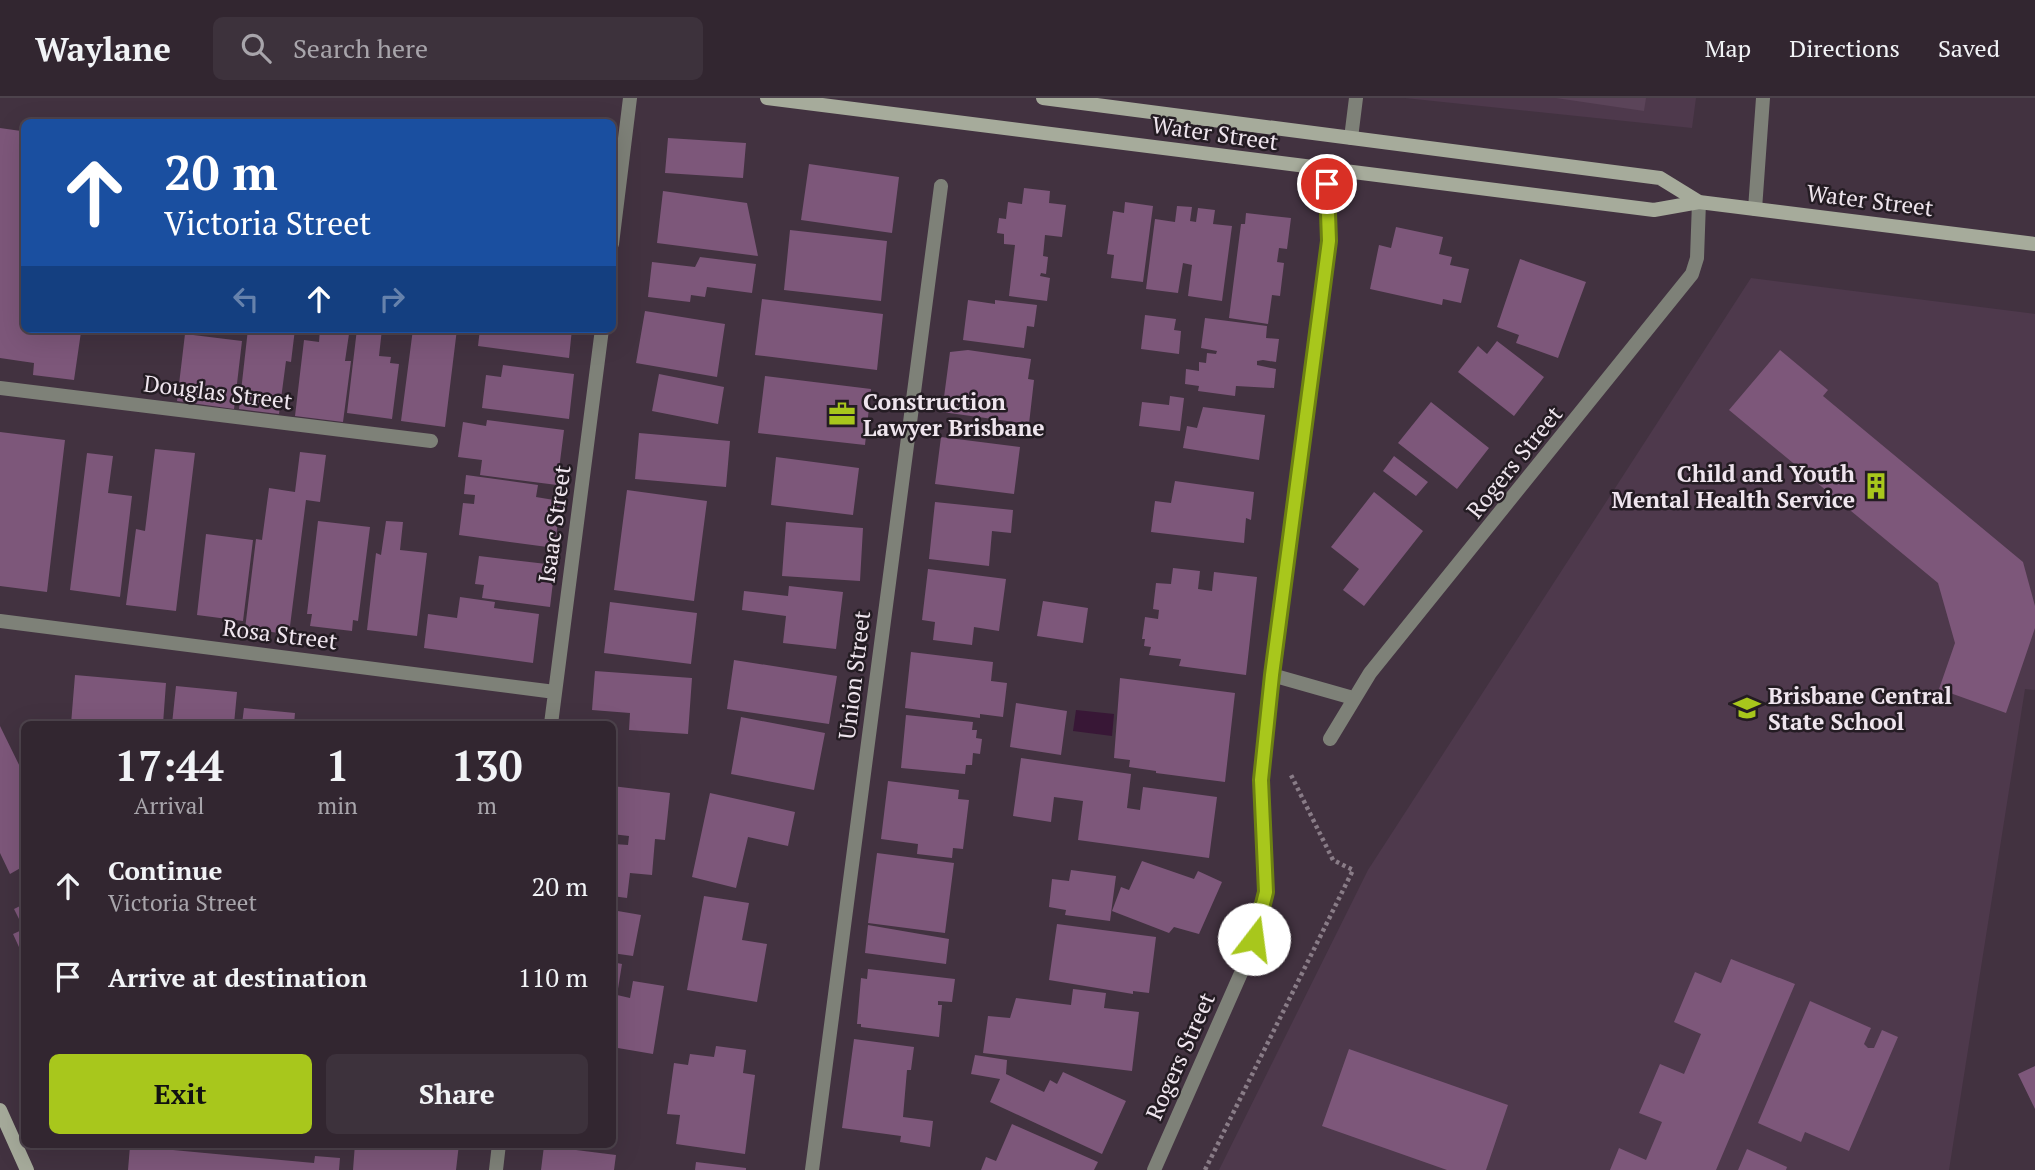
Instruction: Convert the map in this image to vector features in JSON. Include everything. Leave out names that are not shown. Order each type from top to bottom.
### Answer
[{"type":"main road","name":"Water Street","points":[[767,98],[1654,210],[1699,202],[2035,244]]},
{"type":"main road","name":"Water Street","points":[[1042,98],[1660,178],[1699,202]]},
{"type":"main road","points":[[0,1110],[27,1170]]},
{"type":"street","points":[[616,212],[630,98]]},
{"type":"street","points":[[1351,138],[1356,98]]},
{"type":"street","points":[[1755,208],[1763,98]]},
{"type":"street","name":"Rogers Street","points":[[1154,1170],[1249,954],[1266,892],[1261,780],[1272,675],[1329,241],[1329,199],[1325,170]]},
{"type":"street","name":"Union Street","points":[[812,1170],[941,186]]},
{"type":"street","name":"Rogers Street","points":[[1330,739],[1353,698],[1692,274],[1697,258],[1699,202]]},
{"type":"street","name":"Isaac Street","points":[[551,721],[601,333]]},
{"type":"street","name":"Douglas Street","points":[[0,388],[431,441]]},
{"type":"street","name":"Rosa Street","points":[[0,621],[555,692]]},
{"type":"street","points":[[1272,675],[1353,698]]},
{"type":"street","points":[[496,1170],[499,1148]]},
{"type":"path","points":[[1205,1170],[1353,870],[1333,860],[1289,771],[1263,764]]},
{"type":"shaded area","points":[[1405,98],[1696,98],[1692,128]]},
{"type":"shaded area","points":[[1556,98],[1646,98],[1644,111]]},
{"type":"shaded area","name":"Brisbane Central State School","points":[[1751,278],[2035,314],[2035,690],[2025,689],[1949,1170],[1219,1170],[1368,870]]},
{"type":"shaded area","points":[[1076,710],[1114,714],[1112,736],[1073,731]]},
{"type":"building","points":[[0,128],[21,131],[21,333],[81,333],[74,380],[33,375],[34,363],[0,358]]},
{"type":"building","points":[[668,138],[746,143],[743,178],[665,173]]},
{"type":"building","points":[[809,164],[899,177],[892,233],[801,220]]},
{"type":"building","points":[[1024,188],[1050,191],[1049,203],[1066,205],[1062,237],[1045,235],[1043,256],[1048,257],[1046,274],[1041,273],[1040,276],[1050,278],[1047,301],[1009,296],[1015,245],[1004,244],[1004,234],[997,233],[999,218],[1006,219],[1008,202],[1022,204]]},
{"type":"building","points":[[663,191],[747,203],[758,256],[657,243]]},
{"type":"building","points":[[1125,202],[1153,206],[1143,282],[1111,278],[1114,255],[1107,254],[1113,211],[1124,213]]},
{"type":"building","points":[[1177,206],[1192,207],[1190,221],[1196,222],[1198,208],[1215,210],[1213,224],[1232,226],[1222,301],[1188,296],[1192,265],[1183,263],[1178,293],[1146,289],[1155,219],[1175,222]]},
{"type":"building","points":[[1246,213],[1291,218],[1287,249],[1279,248],[1277,262],[1284,263],[1280,296],[1272,295],[1268,324],[1229,318],[1241,224],[1245,224]]},
{"type":"building","points":[[1396,227],[1443,237],[1439,254],[1452,257],[1450,265],[1469,269],[1461,303],[1443,299],[1442,305],[1370,289],[1379,245],[1391,248]]},
{"type":"building","points":[[790,230],[887,241],[881,301],[784,290]]},
{"type":"building","points":[[700,257],[756,264],[752,293],[707,287],[705,297],[691,295],[690,302],[648,297],[652,262],[695,267]]},
{"type":"building","points":[[1520,259],[1586,282],[1558,358],[1516,343],[1519,335],[1497,327]]},
{"type":"building","points":[[762,299],[883,314],[877,370],[755,355]]},
{"type":"building","points":[[968,300],[1037,305],[1034,327],[1027,326],[1024,348],[963,340]]},
{"type":"building","points":[[645,311],[725,324],[717,377],[636,363]]},
{"type":"building","points":[[1145,315],[1176,319],[1174,330],[1181,331],[1179,354],[1141,349]]},
{"type":"building","points":[[1205,318],[1267,326],[1266,338],[1279,339],[1276,362],[1263,360],[1257,361],[1257,365],[1276,369],[1274,388],[1236,386],[1235,396],[1198,391],[1199,386],[1185,384],[1186,369],[1199,371],[1199,362],[1206,363],[1207,353],[1216,354],[1217,351],[1201,348]]},
{"type":"building","points":[[248,333],[295,333],[291,362],[286,361],[279,414],[239,409]]},
{"type":"building","points":[[320,333],[349,334],[345,361],[351,361],[343,422],[295,416],[304,340],[319,342]]},
{"type":"building","points":[[357,333],[382,333],[379,356],[391,357],[390,363],[399,364],[392,419],[347,413]]},
{"type":"building","points":[[412,333],[457,333],[445,427],[401,421]]},
{"type":"building","points":[[480,333],[572,333],[569,358],[478,346]]},
{"type":"building","points":[[185,334],[242,341],[234,409],[177,401]]},
{"type":"building","points":[[1497,341],[1544,377],[1514,416],[1458,372],[1478,346],[1487,354]]},
{"type":"building","points":[[968,350],[1031,359],[1028,379],[1034,380],[1029,424],[942,412],[950,352]]},
{"type":"building","name":"Child and Youth Mental Health Service","points":[[1780,350],[1828,390],[1823,396],[2023,562],[2035,606],[2035,628],[2006,713],[1939,689],[1955,643],[1938,583],[1729,410]]},
{"type":"building","points":[[503,365],[574,374],[569,419],[482,408],[486,375],[501,377]]},
{"type":"building","points":[[659,374],[724,387],[718,424],[652,411]]},
{"type":"building","points":[[765,376],[871,389],[865,445],[758,433]]},
{"type":"building","points":[[1170,396],[1184,398],[1180,431],[1139,426],[1142,402],[1169,405]]},
{"type":"building","points":[[1431,402],[1489,448],[1457,489],[1398,443]]},
{"type":"building","points":[[1203,407],[1265,415],[1259,460],[1183,448],[1187,426],[1197,428]]},
{"type":"building","points":[[487,420],[564,430],[557,485],[480,475],[482,460],[458,457],[463,422],[486,426]]},
{"type":"building","points":[[0,432],[65,440],[47,592],[0,586]]},
{"type":"building","points":[[639,433],[730,441],[726,487],[635,479]]},
{"type":"building","points":[[941,437],[1020,447],[1014,494],[935,484]]},
{"type":"building","points":[[155,449],[195,453],[176,611],[126,605],[136,529],[145,531]]},
{"type":"building","points":[[300,452],[326,455],[320,502],[306,500],[289,634],[245,629],[256,539],[262,540],[269,488],[295,492]]},
{"type":"building","points":[[87,453],[113,456],[108,493],[132,496],[120,597],[70,590]]},
{"type":"building","points":[[1394,456],[1428,482],[1416,496],[1383,471]]},
{"type":"building","points":[[776,457],[859,468],[853,515],[771,505]]},
{"type":"building","points":[[466,475],[538,485],[536,497],[560,501],[555,548],[459,535],[463,503],[474,504],[475,495],[464,494]]},
{"type":"building","points":[[1175,481],[1254,492],[1251,520],[1246,518],[1244,543],[1151,532],[1155,501],[1171,503]]},
{"type":"building","points":[[627,490],[707,501],[694,601],[614,590]]},
{"type":"building","points":[[1374,492],[1423,531],[1364,606],[1343,590],[1359,569],[1331,547]]},
{"type":"building","points":[[935,502],[1013,510],[1011,533],[992,531],[989,566],[929,559]]},
{"type":"building","points":[[318,521],[370,527],[358,621],[353,620],[352,631],[310,626],[312,614],[307,614]]},
{"type":"building","points":[[386,521],[403,522],[400,550],[427,553],[417,636],[367,630],[376,553],[381,555]]},
{"type":"building","points":[[786,522],[863,528],[860,581],[782,576]]},
{"type":"building","points":[[206,534],[253,540],[243,621],[197,615]]},
{"type":"building","points":[[479,556],[555,565],[550,607],[482,598],[484,585],[475,584]]},
{"type":"building","points":[[1173,568],[1200,571],[1198,589],[1212,591],[1214,572],[1257,577],[1246,675],[1179,666],[1181,659],[1149,655],[1151,647],[1144,646],[1145,639],[1142,639],[1145,617],[1158,619],[1159,610],[1153,609],[1156,583],[1171,584]]},
{"type":"building","points":[[928,569],[1006,579],[999,631],[974,627],[972,645],[933,640],[935,622],[922,620]]},
{"type":"building","points":[[789,586],[843,592],[836,649],[783,643],[786,616],[742,610],[744,591],[788,596]]},
{"type":"building","points":[[460,597],[495,602],[494,608],[539,614],[533,663],[424,648],[428,614],[457,618]]},
{"type":"building","points":[[1043,601],[1088,608],[1083,643],[1037,636]]},
{"type":"building","points":[[610,602],[697,613],[691,664],[604,653]]},
{"type":"building","points":[[911,652],[993,662],[991,681],[1007,683],[1003,717],[980,714],[980,718],[905,708]]},
{"type":"building","points":[[734,660],[837,676],[829,724],[727,709]]},
{"type":"building","points":[[595,671],[692,678],[688,734],[629,730],[630,713],[592,710]]},
{"type":"building","points":[[75,675],[166,683],[163,721],[71,721]]},
{"type":"building","points":[[1120,678],[1235,693],[1225,782],[1156,773],[1129,767],[1130,760],[1114,758]]},
{"type":"building","points":[[176,686],[237,692],[234,721],[172,721]]},
{"type":"building","points":[[1016,703],[1067,711],[1061,755],[1010,747]]},
{"type":"building","points":[[244,708],[295,713],[294,721],[242,721]]},
{"type":"building","points":[[906,715],[973,722],[972,730],[977,730],[976,738],[982,739],[980,754],[973,753],[972,765],[966,765],[965,774],[901,768]]},
{"type":"building","points":[[741,717],[825,733],[814,790],[731,774]]},
{"type":"building","points":[[0,726],[21,769],[21,868],[10,874],[0,853]]},
{"type":"building","points":[[1021,758],[1131,774],[1127,808],[1140,810],[1143,787],[1217,797],[1209,858],[1078,840],[1083,801],[1054,797],[1051,822],[1013,816]]},
{"type":"building","points":[[888,781],[959,790],[958,799],[969,800],[963,849],[953,848],[952,858],[917,854],[918,844],[881,839]]},
{"type":"building","points":[[616,786],[670,793],[665,840],[655,839],[652,875],[630,873],[627,898],[616,897],[616,844],[628,845],[629,836],[616,834]]},
{"type":"building","points":[[710,793],[795,812],[788,846],[748,837],[736,888],[692,877]]},
{"type":"building","points":[[877,853],[954,863],[945,933],[868,923]]},
{"type":"building","points":[[1142,861],[1194,879],[1198,871],[1222,882],[1199,934],[1174,927],[1169,933],[1112,911],[1121,887],[1129,890]]},
{"type":"building","points":[[1071,870],[1116,876],[1110,921],[1065,915],[1066,910],[1049,907],[1052,879],[1069,881]]},
{"type":"building","points":[[704,896],[749,903],[742,940],[767,944],[757,1002],[687,990]]},
{"type":"building","points":[[21,906],[21,923],[14,909]]},
{"type":"building","points":[[616,911],[641,915],[633,956],[616,954]]},
{"type":"building","points":[[1057,924],[1156,937],[1149,993],[1133,991],[1133,994],[1049,980]]},
{"type":"building","points":[[868,925],[949,939],[946,964],[865,953]]},
{"type":"building","points":[[21,930],[21,951],[13,934]]},
{"type":"building","points":[[1731,959],[1795,984],[1716,1170],[1610,1170],[1619,1148],[1646,1160],[1662,1122],[1639,1113],[1660,1064],[1684,1074],[1701,1034],[1674,1022],[1695,972],[1721,983]]},
{"type":"building","points":[[616,963],[622,964],[617,995],[630,998],[633,981],[664,986],[653,1054],[616,1048]]},
{"type":"building","points":[[868,969],[955,979],[952,1002],[938,1001],[938,1005],[942,1005],[939,1037],[861,1027],[861,1024],[857,1024],[861,978],[867,979]]},
{"type":"building","points":[[1073,989],[1106,993],[1104,1008],[1139,1012],[1132,1071],[983,1053],[988,1016],[1010,1018],[1016,998],[1071,1005]]},
{"type":"building","points":[[1810,1001],[1871,1028],[1864,1044],[1868,1048],[1874,1048],[1882,1030],[1898,1037],[1849,1151],[1805,1132],[1801,1142],[1758,1123]]},
{"type":"building","points":[[854,1039],[914,1047],[911,1070],[907,1070],[903,1117],[933,1121],[930,1147],[900,1142],[901,1136],[842,1128]]},
{"type":"building","points":[[716,1046],[746,1050],[743,1073],[755,1075],[745,1154],[676,1144],[680,1115],[667,1114],[674,1063],[688,1065],[690,1054],[714,1057]]},
{"type":"building","points":[[1349,1049],[1508,1105],[1486,1170],[1447,1170],[1322,1126]]},
{"type":"building","points":[[975,1055],[1007,1060],[1006,1074],[1044,1092],[1050,1080],[1057,1084],[1063,1072],[1126,1101],[1102,1154],[990,1102],[1000,1079],[971,1074]]},
{"type":"building","points":[[2035,1066],[2035,1109],[2018,1074]]},
{"type":"building","points":[[1012,1124],[1098,1162],[1094,1170],[981,1170],[986,1157],[996,1161]]},
{"type":"building","points":[[130,1148],[314,1163],[315,1156],[340,1158],[339,1170],[128,1170]]},
{"type":"building","points":[[355,1148],[459,1148],[456,1170],[353,1170]]},
{"type":"building","points":[[544,1148],[616,1155],[614,1170],[541,1170]]},
{"type":"building","points":[[1747,1149],[1787,1167],[1786,1170],[1738,1170]]},
{"type":"building","points":[[696,1162],[746,1168],[746,1170],[695,1170]]},
{"type":"place","name":"Construction Lawyer Brisbane","points":[[842,414]]},
{"type":"place","name":"Child and Youth Mental Health Service","points":[[1876,486]]},
{"type":"place","name":"Brisbane Central State School","points":[[1747,708]]},
{"type":"route","points":[[1254,939],[1266,892],[1267,866],[1261,780],[1272,675],[1329,241],[1331,219],[1327,184]]}]
